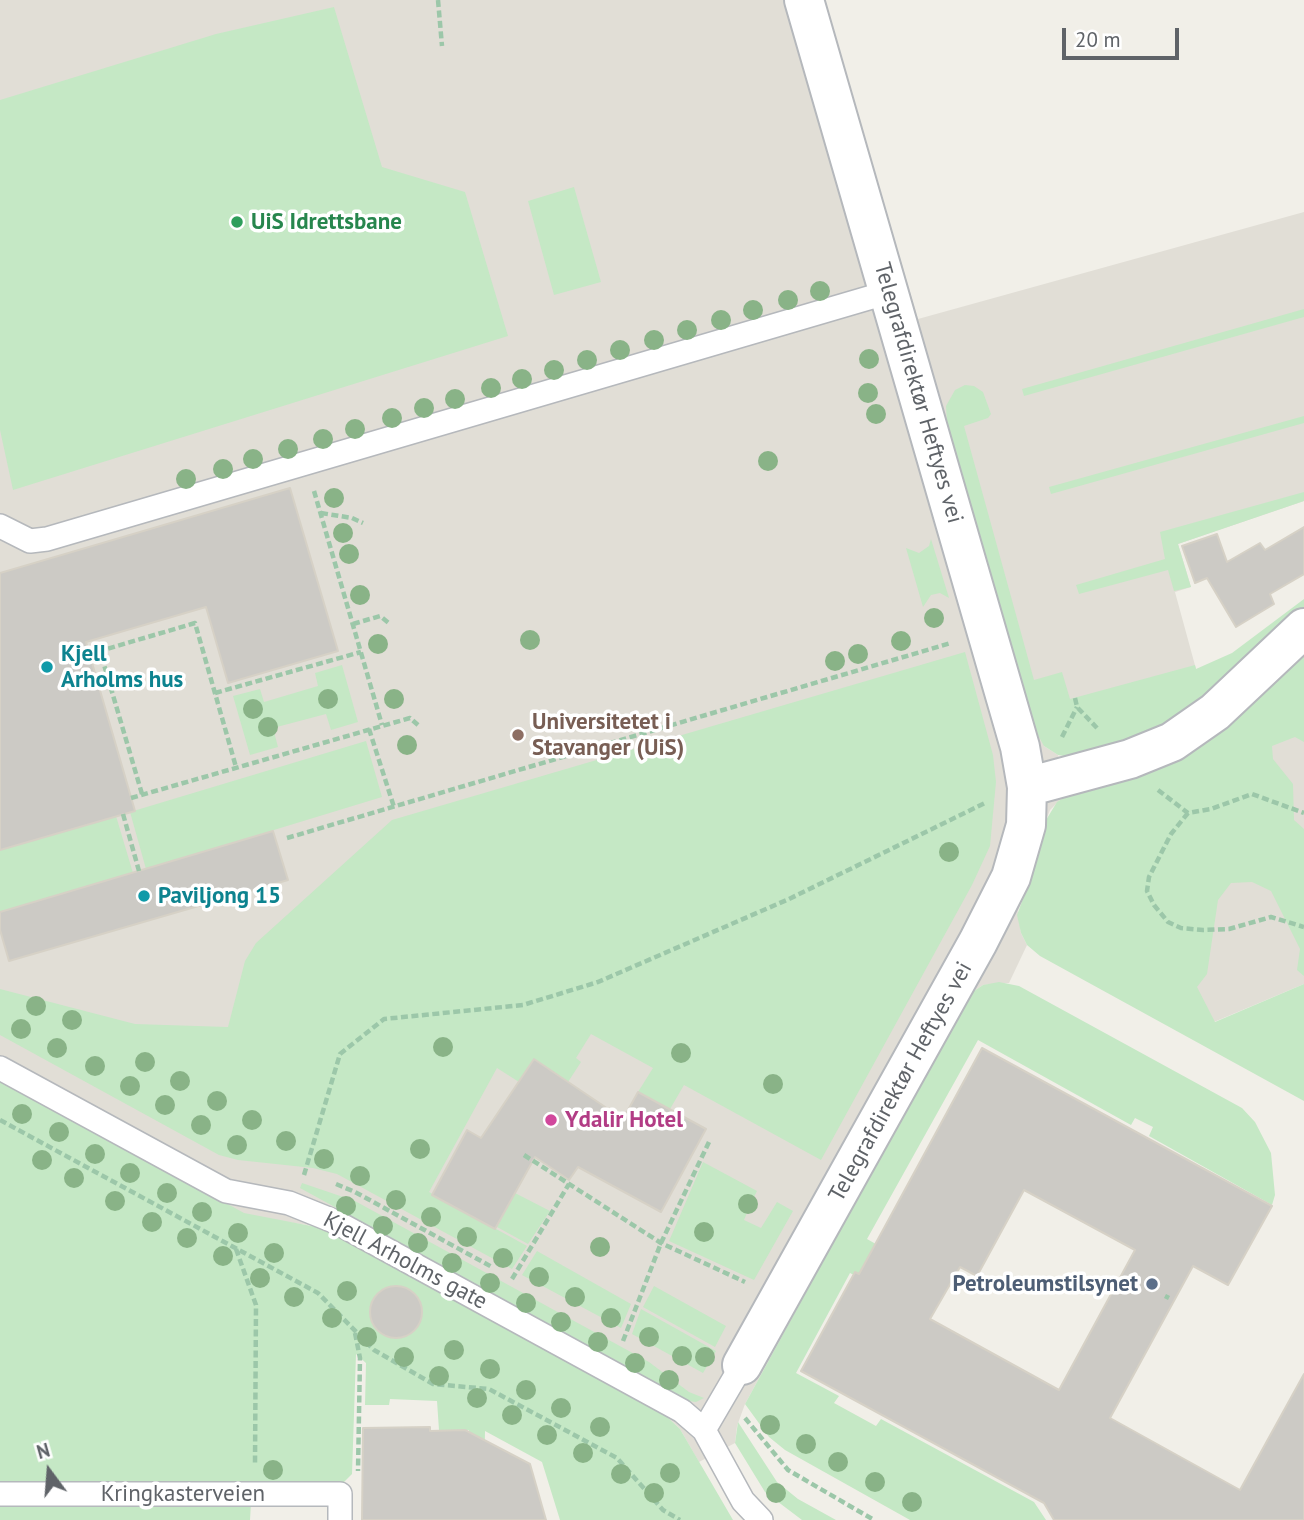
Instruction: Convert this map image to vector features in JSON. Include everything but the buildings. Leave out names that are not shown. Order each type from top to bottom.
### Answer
[{"type":"street","name":"Telegrafdirektør Heftyes vei","points":[[742,1365],[850,1175],[1012,877],[1026,825],[1027,787],[1020,747],[804,0]]},
{"type":"street","points":[[1027,787],[1134,758],[1171,741],[1215,712],[1304,628]]},
{"type":"lane","points":[[0,526],[30,541],[47,539],[889,292]]},
{"type":"lane","name":"Kjell Arholms gate","points":[[0,1068],[226,1191],[296,1205],[336,1222],[682,1411],[704,1430],[743,1500],[761,1520]]},
{"type":"lane","points":[[704,1430],[742,1365]]},
{"type":"lane","name":"Kringkasterveien","points":[[0,1494],[340,1494]]},
{"type":"lane","points":[[340,1494],[340,1520]]},
{"type":"path","points":[[438,0],[442,46]]},
{"type":"path","points":[[314,489],[382,726]]},
{"type":"path","points":[[321,513],[352,518],[363,523]]},
{"type":"path","points":[[353,624],[380,616],[390,624]]},
{"type":"path","points":[[142,794],[100,651],[195,623],[236,767]]},
{"type":"path","points":[[287,838],[952,643]]},
{"type":"path","points":[[215,693],[361,652]]},
{"type":"path","points":[[131,798],[410,718],[418,725]]},
{"type":"path","points":[[369,729],[394,807]]},
{"type":"path","points":[[1134,758],[1146,781],[1188,813],[1202,812],[1252,794],[1304,813]]},
{"type":"path","points":[[302,1175],[340,1054],[384,1019],[523,1005],[598,982],[789,899],[1002,794],[1027,787]]},
{"type":"path","points":[[1188,813],[1171,834],[1149,877],[1147,891],[1168,922],[1181,928],[1229,929],[1271,917],[1304,928]]},
{"type":"path","points":[[123,814],[139,870]]},
{"type":"path","points":[[0,1120],[318,1293],[374,1350],[433,1384],[489,1389],[617,1458],[663,1510],[680,1520]]},
{"type":"path","points":[[623,1341],[661,1243],[709,1142]]},
{"type":"path","points":[[524,1155],[661,1243],[747,1283]]},
{"type":"path","points":[[512,1279],[569,1184]]},
{"type":"path","points":[[236,1249],[256,1305],[255,1494]]},
{"type":"path","points":[[340,1494],[353,1487],[358,1479],[360,1358],[355,1332]]},
{"type":"path","points":[[741,1414],[788,1470],[874,1520]]},
{"type":"shaded area","name":"Universitetet i Stavanger (UiS)","points":[[0,0],[824,0],[918,319],[1304,212],[1304,501],[1178,544],[1191,587],[1175,592],[1196,669],[1044,746],[1058,755],[1067,793],[1050,810],[1033,871],[1018,911],[1021,933],[1027,945],[1009,983],[983,985],[968,995],[745,1404],[737,1426],[735,1443],[699,1462],[680,1429],[663,1413],[321,1227],[259,1218],[0,1150]]},
{"type":"shaded area","points":[[1304,735],[1304,984],[1214,1022],[1093,794],[1260,736]]},
{"type":"green space","name":"UiS Idrettsbane","points":[[334,7],[382,167],[465,192],[508,336],[13,490],[0,430],[0,100],[216,34]]},
{"type":"green space","points":[[574,187],[601,282],[554,295],[528,201]]},
{"type":"green space","points":[[1304,309],[1304,317],[1024,396],[1022,389]]},
{"type":"green space","points":[[965,385],[974,386],[983,392],[991,414],[988,418],[964,426],[1034,680],[1062,672],[1070,699],[1195,665],[1196,669],[1232,653],[1304,599],[1304,616],[1169,731],[1070,757],[1058,755],[1044,746],[1035,730],[947,424],[946,406],[955,390]]},
{"type":"green space","points":[[1304,416],[1304,423],[1051,494],[1049,487]]},
{"type":"green space","points":[[1304,492],[1304,501],[1178,544],[1191,587],[1174,591],[1168,570],[1079,594],[1076,585],[1165,559],[1160,532]]},
{"type":"green space","points":[[931,539],[949,598],[940,593],[931,595],[923,607],[906,548],[919,553],[929,546]]},
{"type":"green space","points":[[1304,639],[1304,742],[1295,737],[1272,746],[1273,759],[1293,784],[1294,820],[1304,829],[1304,976],[1297,970],[1300,949],[1271,891],[1252,882],[1231,883],[1218,900],[1207,974],[1197,987],[1215,1022],[1304,984],[1304,1101],[1040,956],[1027,945],[1017,915],[1033,871],[1046,820],[1057,802]]},
{"type":"green space","points":[[965,652],[993,755],[996,782],[990,846],[972,885],[821,1160],[684,1085],[670,1109],[638,1092],[653,1068],[591,1034],[576,1058],[581,1062],[568,1082],[519,1082],[497,1068],[429,1192],[527,1246],[512,1269],[337,1174],[313,1168],[238,1160],[219,1155],[0,1035],[0,989],[135,1024],[228,1027],[245,961],[256,943],[392,820]]},
{"type":"green space","points":[[342,665],[358,722],[331,730],[326,714],[273,728],[278,747],[250,755],[233,696],[260,689],[264,702],[318,686],[315,673]]},
{"type":"green space","points":[[366,741],[382,797],[146,869],[130,812]]},
{"type":"green space","points":[[116,816],[133,873],[0,912],[0,850]]},
{"type":"green space","points":[[999,982],[1019,986],[1242,1108],[1255,1122],[1271,1153],[1275,1195],[1272,1205],[1149,1136],[1153,1127],[1135,1118],[1131,1125],[978,1040],[867,1239],[904,1260],[886,1292],[850,1273],[796,1373],[839,1396],[834,1403],[876,1426],[881,1419],[1034,1502],[1046,1520],[910,1520],[785,1450],[769,1437],[745,1404],[968,995],[983,985]]},
{"type":"green space","points":[[0,1079],[244,1213],[327,1229],[663,1413],[680,1429],[733,1520],[560,1520],[542,1462],[485,1431],[484,1493],[469,1493],[469,1430],[439,1430],[437,1401],[390,1399],[389,1405],[365,1405],[366,1363],[356,1354],[352,1474],[344,1482],[252,1485],[250,1520],[0,1520]]},
{"type":"green space","points":[[703,1162],[757,1191],[752,1201],[743,1202],[749,1208],[744,1220],[761,1228],[777,1202],[793,1211],[754,1280],[669,1241]]},
{"type":"green space","points":[[302,1183],[355,1201],[649,1362],[689,1392],[704,1398],[696,1402],[689,1401],[300,1188]]},
{"type":"green space","points":[[515,1193],[550,1211],[528,1244],[497,1227]]},
{"type":"green space","points":[[537,1251],[631,1304],[621,1328],[522,1275]]},
{"type":"green space","points":[[654,1286],[726,1326],[715,1347],[643,1307]]},
{"type":"green space","points":[[641,1309],[716,1351],[703,1373],[632,1334]]},
{"type":"green space","points":[[738,1422],[777,1482],[798,1499],[836,1520],[802,1520],[765,1492],[735,1443]]},
{"type":"place","name":"UiS Idrettsbane","points":[[237,222]]},
{"type":"place","name":"Kjell Arholms hus","points":[[47,667]]},
{"type":"place","name":"Universitetet i Stavanger (UiS)","points":[[518,735]]},
{"type":"place","name":"Paviljong 15","points":[[144,896]]},
{"type":"place","name":"Ydalir Hotel","points":[[551,1120]]},
{"type":"place","name":"Petroleumstilsynet","points":[[1152,1284]]}]
